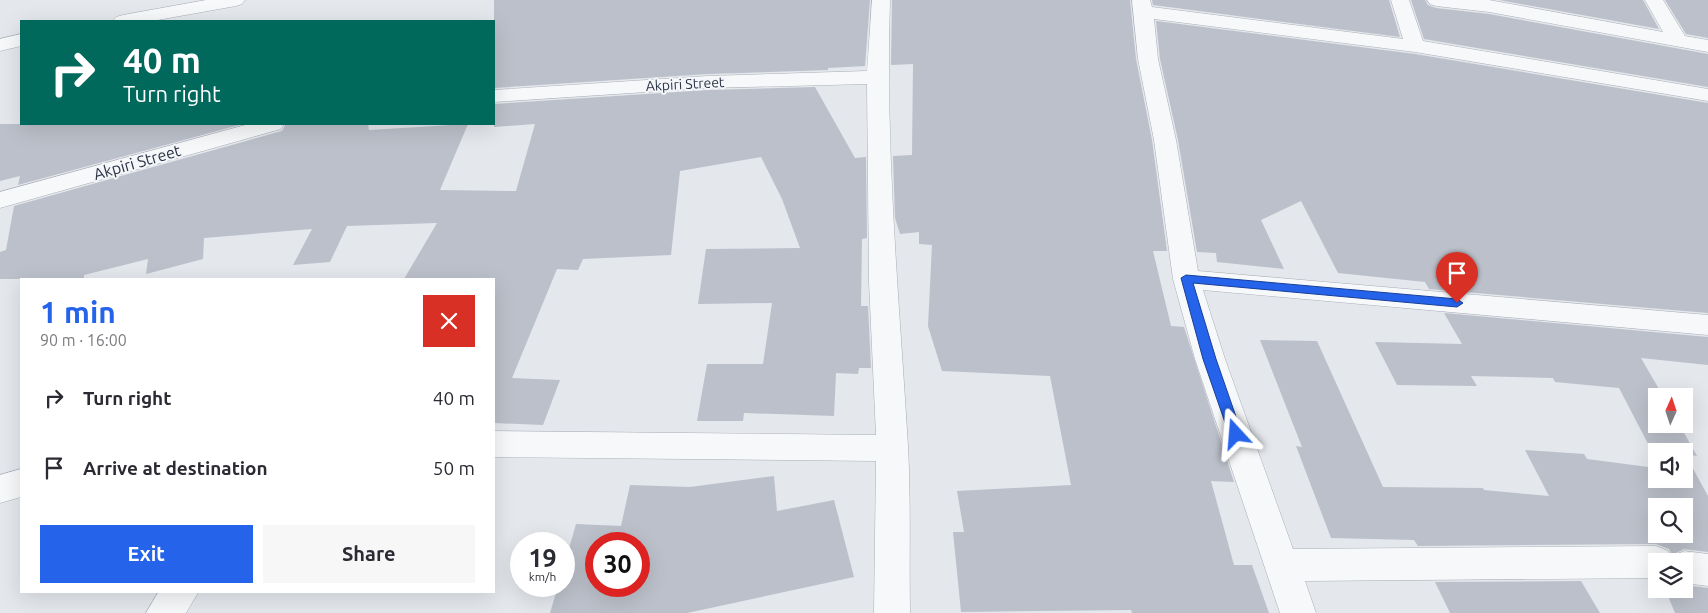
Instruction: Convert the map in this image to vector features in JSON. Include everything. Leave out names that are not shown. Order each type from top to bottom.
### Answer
[{"type":"street","points":[[128,20],[236,0]]},
{"type":"street","points":[[881,0],[878,78],[882,282],[892,448],[892,613]]},
{"type":"street","points":[[1400,0],[1416,46]]},
{"type":"street","points":[[1436,0],[1490,6],[1708,46]]},
{"type":"street","points":[[1654,0],[1677,39]]},
{"type":"street","points":[[1298,613],[1210,359],[1186,278],[1165,140],[1148,59],[1142,6],[1416,46],[1708,95]]},
{"type":"street","points":[[0,45],[20,40]]},
{"type":"street","name":"Akpiri Street","points":[[495,96],[708,82],[878,78]]},
{"type":"street","name":"Akpiri Street","points":[[0,200],[269,125]]},
{"type":"street","points":[[1186,278],[1708,325]]},
{"type":"street","points":[[495,444],[892,448]]},
{"type":"street","points":[[0,490],[20,483]]},
{"type":"street","points":[[1282,565],[1648,562]]},
{"type":"street","points":[[1693,568],[1708,570]]},
{"type":"street","points":[[164,613],[179,593]]},
{"type":"building","points":[[494,0],[870,0],[865,66],[828,68],[828,70],[708,74],[495,88]]},
{"type":"building","points":[[892,0],[1130,0],[1136,59],[1152,140],[1167,251],[1153,251],[1171,326],[1184,327],[1234,482],[1211,481],[1234,565],[1252,565],[1269,613],[1132,613],[1131,610],[961,612],[953,532],[964,532],[957,491],[1071,485],[1050,376],[942,371],[928,326],[932,245],[919,244],[919,232],[900,234],[895,218],[893,156],[912,155],[913,64],[891,65]]},
{"type":"building","points":[[1152,0],[1389,0],[1400,37],[1153,5]]},
{"type":"building","points":[[1411,0],[1425,0],[1428,5],[1436,8],[1489,14],[1708,54],[1708,87],[1424,39]]},
{"type":"building","points":[[1499,0],[1643,0],[1659,29]]},
{"type":"building","points":[[1665,0],[1708,0],[1708,38],[1686,34]]},
{"type":"building","points":[[1156,21],[1415,54],[1708,103],[1708,313],[1429,289],[1425,282],[1338,273],[1301,201],[1261,220],[1284,269],[1217,262],[1216,253],[1197,252],[1178,140],[1160,59]]},
{"type":"building","points":[[815,87],[855,158],[866,157],[867,238],[862,239],[861,306],[868,306],[871,368],[859,368],[858,374],[836,373],[834,416],[744,413],[743,421],[697,421],[707,364],[763,364],[772,303],[698,304],[706,249],[800,248],[782,199],[761,157],[680,171],[671,255],[583,259],[578,270],[557,269],[512,378],[560,380],[543,425],[495,423],[495,278],[405,278],[437,223],[347,226],[330,262],[293,265],[312,229],[204,238],[203,259],[146,274],[148,259],[84,275],[84,278],[0,279],[0,252],[6,250],[14,206],[282,131],[285,125],[368,125],[369,130],[468,125],[440,190],[516,191],[535,124],[494,127],[495,104],[708,90]]},
{"type":"building","points":[[0,124],[239,125],[18,185],[20,176],[0,181]]},
{"type":"building","points":[[1444,313],[1708,337],[1708,365],[1641,358],[1658,388],[1648,388],[1648,433],[1684,433],[1690,443],[1648,444],[1619,388],[1555,382],[1553,378],[1471,376],[1477,386],[1397,385],[1375,342],[1462,344]]},
{"type":"building","points":[[1260,340],[1317,341],[1383,487],[1483,488],[1484,490],[1549,496],[1525,450],[1584,454],[1587,459],[1648,467],[1648,488],[1693,488],[1693,469],[1708,496],[1708,552],[1684,549],[1671,553],[1669,549],[1656,544],[1418,546],[1414,540],[1331,538],[1296,446],[1302,447]]},
{"type":"building","points":[[774,476],[777,511],[834,500],[854,577],[687,613],[550,613],[555,597],[575,597],[574,532],[576,524],[621,526],[630,485],[690,487]]},
{"type":"building","points":[[1581,581],[1600,613],[1450,613],[1435,582]]},
{"type":"building","points":[[1693,586],[1708,588],[1708,613],[1675,613],[1669,598],[1693,598]]},
{"type":"route","points":[[1236,434],[1210,359],[1186,278],[1457,303]]}]
